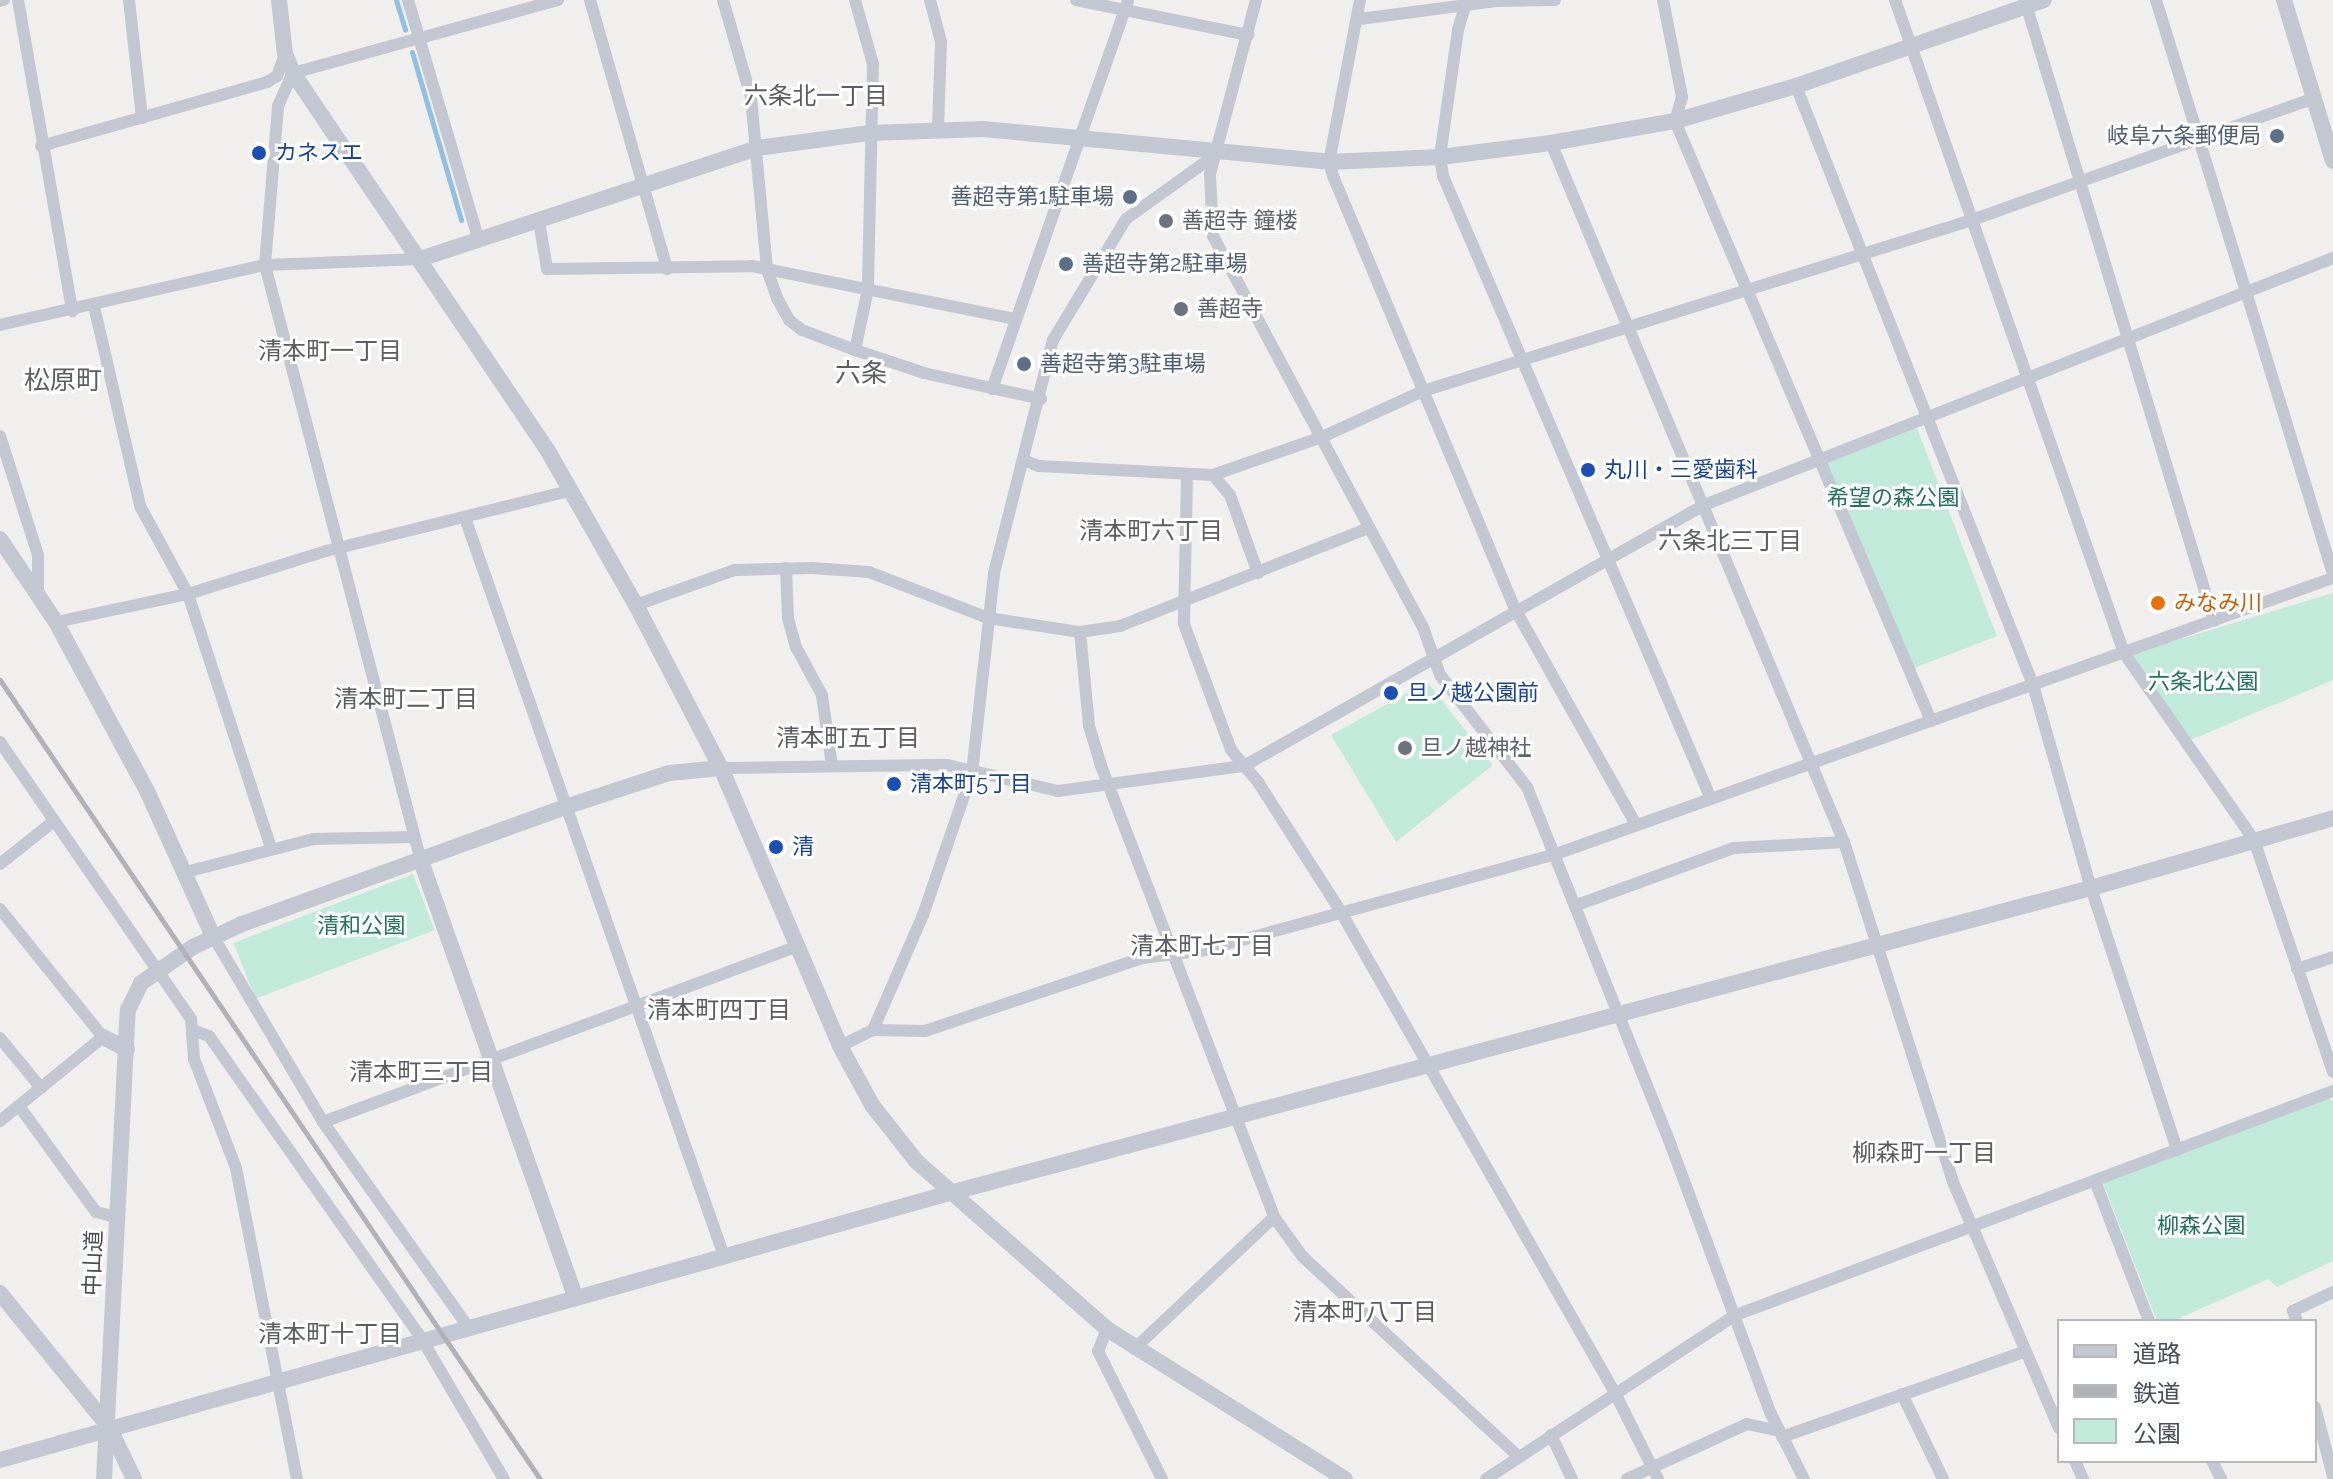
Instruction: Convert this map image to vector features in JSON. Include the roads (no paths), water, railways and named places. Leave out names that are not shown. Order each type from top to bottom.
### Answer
[{"type":"street","points":[[18,0],[72,311]]},
{"type":"street","points":[[129,0],[142,118]]},
{"type":"street","points":[[279,0],[285,54],[293,73],[572,490],[636,605],[721,768],[840,1046],[872,1105],[916,1161],[1107,1329],[1134,1349],[1345,1479]]},
{"type":"street","points":[[408,0],[479,241]]},
{"type":"street","points":[[293,73],[558,0]]},
{"type":"street","points":[[590,0],[667,269]]},
{"type":"street","points":[[723,0],[751,97],[767,269],[789,320],[802,330],[924,373],[1041,399]]},
{"type":"street","points":[[855,0],[873,64],[868,289],[855,350]]},
{"type":"street","points":[[930,0],[941,42],[938,130]]},
{"type":"street","points":[[1076,0],[1126,5],[1248,35]]},
{"type":"street","points":[[1256,0],[1210,174],[1213,236],[1322,437],[1434,657],[1440,675],[1527,787],[1577,905],[1781,1434],[1804,1479]]},
{"type":"street","points":[[1360,0],[1360,19],[1329,162],[1515,609],[1636,825]]},
{"type":"street","points":[[1360,19],[1467,3],[1555,0]]},
{"type":"street","points":[[1663,0],[1682,97],[1675,121],[1816,461],[1931,721]]},
{"type":"street","points":[[1895,0],[2124,653],[2254,840],[2333,1072]]},
{"type":"street","points":[[0,325],[265,265],[420,259],[757,148],[870,133],[983,129],[1077,141],[1329,162],[1440,157],[1551,143],[1675,121],[1796,86],[2025,3],[2044,0]]},
{"type":"street","points":[[840,1046],[873,1030],[925,1031],[1142,958],[1205,950],[1556,854],[1813,765],[2333,576],[2156,0]]},
{"type":"street","points":[[2284,0],[2333,161]]},
{"type":"street","points":[[1467,3],[1458,30],[1440,157],[1443,176],[1711,799]]},
{"type":"street","points":[[2025,3],[2214,621]]},
{"type":"street","points":[[992,389],[1126,5]]},
{"type":"street","points":[[41,146],[267,82],[277,76],[285,54]]},
{"type":"street","points":[[293,73],[278,106],[265,265],[421,861],[575,1296]]},
{"type":"street","points":[[1796,86],[2033,685],[2091,888],[2177,1150]]},
{"type":"street","points":[[1023,460],[1039,466],[1160,470],[1187,477],[1213,475],[1322,437],[1423,391],[1972,220],[2314,98]]},
{"type":"street","points":[[1551,143],[1844,842],[1874,943],[1970,1229],[2057,1424]]},
{"type":"street","points":[[873,1030],[923,915],[972,773],[988,618],[1053,340],[1126,219],[1218,153]]},
{"type":"street","points":[[539,221],[547,269],[767,269],[1015,319]]},
{"type":"street","points":[[157,969],[213,936],[568,806],[669,773],[721,768],[947,765],[1058,791],[1244,766],[1515,609],[1704,505],[2333,258]]},
{"type":"street","points":[[94,306],[140,506],[188,594],[271,848]]},
{"type":"street","points":[[0,436],[33,536],[41,574],[38,594]]},
{"type":"street","points":[[1213,475],[1230,495],[1258,573]]},
{"type":"street","points":[[1187,477],[1184,624],[1226,736],[1341,912],[1615,1393],[1658,1479]]},
{"type":"street","points":[[56,622],[188,594],[572,490]]},
{"type":"street","points":[[465,518],[724,1256]]},
{"type":"street","points":[[636,605],[735,570],[786,568],[869,572],[988,618],[1080,632],[1120,626],[1369,528]]},
{"type":"street","points":[[33,536],[4,546],[56,622],[148,793],[213,936],[323,1122],[469,1328]]},
{"type":"street","points":[[786,568],[788,618],[796,647],[822,695],[832,765]]},
{"type":"street","points":[[1080,632],[1089,726],[1274,1217],[1303,1257],[1518,1456]]},
{"type":"street","points":[[0,742],[187,1009],[193,1030],[194,1059],[236,1168],[297,1479]]},
{"type":"street","points":[[0,1460],[575,1296],[1874,943],[2091,888],[2333,818]]},
{"type":"street","points":[[0,864],[54,821]]},
{"type":"street","points":[[182,873],[313,839],[414,837]]},
{"type":"street","points":[[1577,905],[1734,848],[1844,842]]},
{"type":"street","points":[[0,909],[103,1037],[127,1049]]},
{"type":"street","points":[[323,1122],[798,946]]},
{"type":"street","points":[[2297,969],[2333,957]]},
{"type":"street","name":"中山道","points":[[104,1479],[127,1049],[134,992],[157,969]]},
{"type":"street","points":[[193,1030],[209,1036],[423,1341],[504,1479]]},
{"type":"street","points":[[0,1121],[103,1037]]},
{"type":"street","points":[[0,1038],[41,1088]]},
{"type":"street","points":[[1486,1479],[1736,1315],[2333,1091]]},
{"type":"street","points":[[19,1106],[96,1212],[116,1217]]},
{"type":"street","points":[[2095,1181],[2148,1319]]},
{"type":"street","points":[[1134,1349],[1274,1217]]},
{"type":"street","points":[[2296,1319],[2293,1311],[2333,1292]]},
{"type":"street","points":[[0,1293],[109,1427],[134,1479]]},
{"type":"street","points":[[1107,1329],[1098,1351],[1162,1479]]},
{"type":"street","points":[[1627,1479],[1747,1424],[1781,1434],[2023,1352]]},
{"type":"street","points":[[1902,1394],[1943,1479]]},
{"type":"street","points":[[2317,1415],[2333,1476]]},
{"type":"street","points":[[1551,1435],[1572,1479]]},
{"type":"waterway","points":[[396,0],[405,30]]},
{"type":"waterway","points":[[412,52],[461,220]]},
{"type":"railway","points":[[0,680],[540,1479]]},
{"type":"place","name":"岐阜六条郵便局","points":[[2277,136]]},
{"type":"place","name":"カネスエ","points":[[259,153]]},
{"type":"place","name":"善超寺第1駐車場","points":[[1130,197]]},
{"type":"place","name":"善超寺 鐘楼","points":[[1166,221]]},
{"type":"place","name":"善超寺第2駐車場","points":[[1066,264]]},
{"type":"place","name":"善超寺","points":[[1181,309]]},
{"type":"place","name":"善超寺第3駐車場","points":[[1024,364]]},
{"type":"place","name":"丸川・三愛歯科","points":[[1588,470]]},
{"type":"place","name":"みなみ川","points":[[2158,603]]},
{"type":"place","name":"旦ノ越公園前","points":[[1391,693]]},
{"type":"place","name":"旦ノ越神社","points":[[1405,748]]},
{"type":"place","name":"清本町5丁目","points":[[894,784]]},
{"type":"place","name":"清","points":[[776,847]]},
{"type":"district","name":"六条北一丁目","points":[[816,96]]},
{"type":"district","name":"清本町一丁目","points":[[330,351]]},
{"type":"district","name":"六条","points":[[861,374]]},
{"type":"district","name":"松原町","points":[[63,381]]},
{"type":"district","name":"清本町六丁目","points":[[1151,531]]},
{"type":"district","name":"六条北三丁目","points":[[1730,541]]},
{"type":"district","name":"清本町二丁目","points":[[406,699]]},
{"type":"district","name":"清本町五丁目","points":[[848,738]]},
{"type":"district","name":"清本町七丁目","points":[[1202,946]]},
{"type":"district","name":"清本町四丁目","points":[[719,1010]]},
{"type":"district","name":"清本町三丁目","points":[[421,1072]]},
{"type":"district","name":"柳森町一丁目","points":[[1924,1153]]},
{"type":"district","name":"清本町八丁目","points":[[1365,1312]]},
{"type":"district","name":"清本町十丁目","points":[[330,1334]]},
{"type":"park label","name":"希望の森公園","points":[[1893,498]]},
{"type":"park label","name":"六条北公園","points":[[2203,682]]},
{"type":"park label","name":"清和公園","points":[[361,926]]},
{"type":"park label","name":"柳森公園","points":[[2201,1226]]}]
